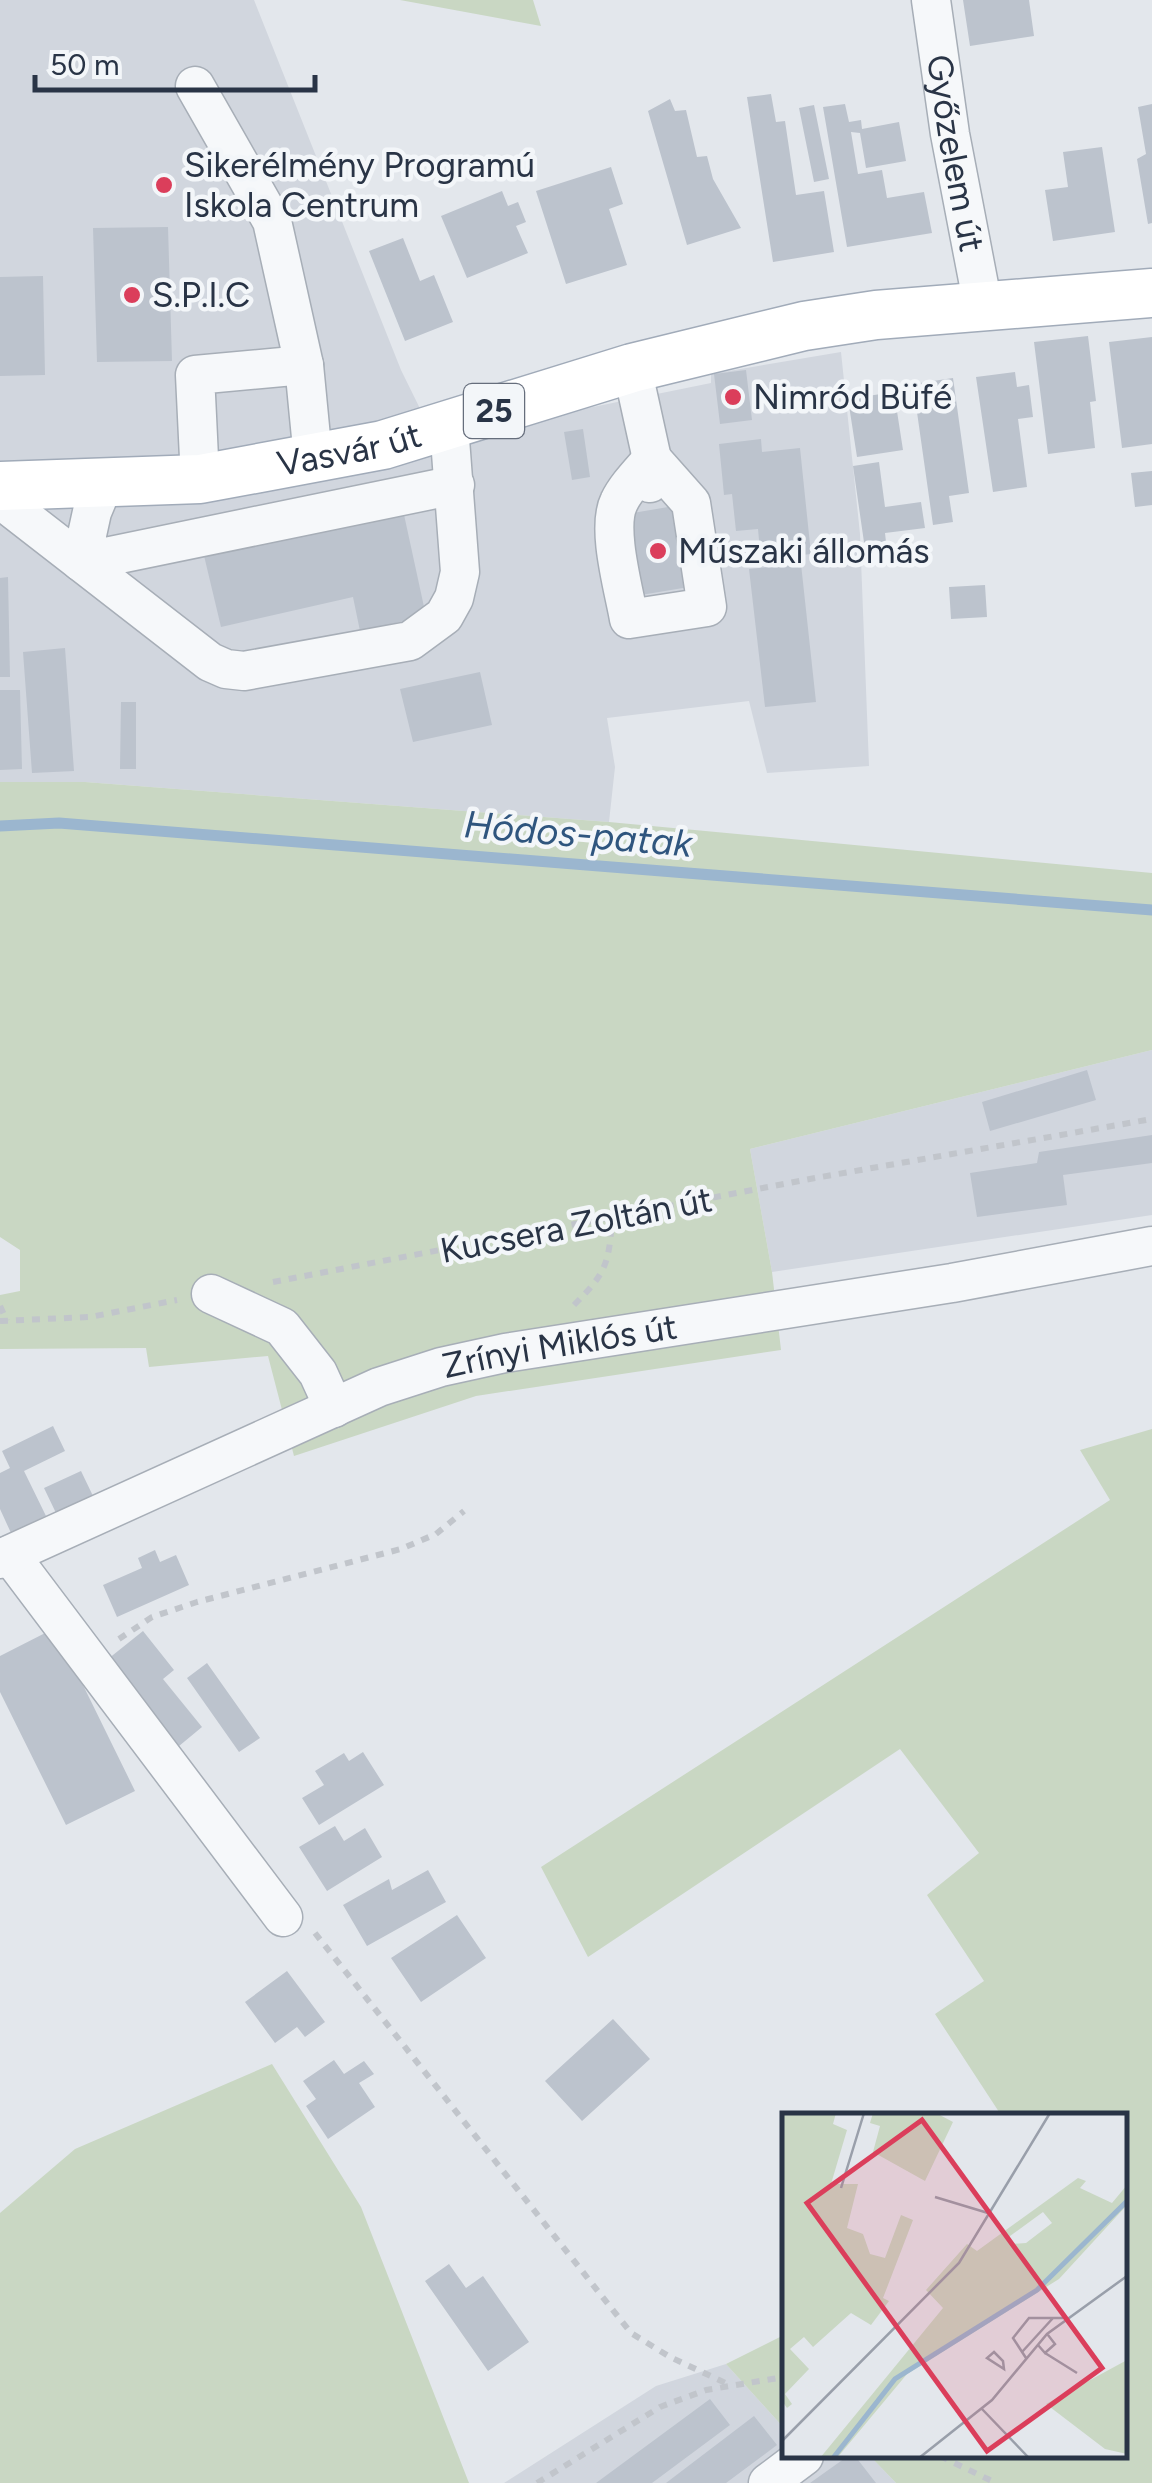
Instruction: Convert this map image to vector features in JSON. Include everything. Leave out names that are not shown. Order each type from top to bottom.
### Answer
[{"type":"main road","name":"25","points":[[983,306],[1152,293]]},
{"type":"main road","name":"Vasvár út","points":[[0,486],[200,479],[384,445],[632,368],[804,326],[983,306]]},
{"type":"street","name":"Győzelem út","points":[[931,0],[950,134],[983,306]]},
{"type":"street","points":[[195,86],[272,222],[304,365],[313,458]]},
{"type":"street","points":[[200,479],[195,375],[304,365]]},
{"type":"street","points":[[632,368],[651,474]]},
{"type":"street","points":[[0,499],[210,662],[244,671],[410,641],[444,616],[454,598],[460,572],[449,426]]},
{"type":"street","points":[[82,562],[92,512],[104,484]]},
{"type":"street","points":[[82,562],[455,485]]},
{"type":"street","name":"Zrínyi Miklós út","points":[[5,1557],[379,1388],[441,1367],[506,1352],[952,1283],[1152,1246]]},
{"type":"street","points":[[211,1294],[282,1326],[318,1372],[334,1408]]},
{"type":"street","points":[[5,1557],[88,1658],[283,1917]]},
{"type":"street","points":[[768,2483],[801,2458]]},
{"type":"path","name":"Kucsera Zoltán út","points":[[4,1321],[90,1317],[815,1178],[1152,1119]]},
{"type":"path","points":[[569,1311],[602,1277],[612,1219]]},
{"type":"path","points":[[0,1306],[4,1321]]},
{"type":"path","points":[[88,1658],[152,1617],[401,1549],[436,1534],[464,1510]]},
{"type":"path","points":[[283,1917],[305,1921],[631,2333],[670,2357],[732,2386]]},
{"type":"path","points":[[537,2483],[660,2407],[706,2390],[782,2377]]},
{"type":"path","points":[[944,2458],[996,2483]]},
{"type":"shaded area","points":[[0,0],[254,0],[401,370],[435,439],[711,383],[711,374],[841,352],[860,534],[869,766],[767,773],[749,701],[607,718],[615,767],[609,822],[85,782],[0,782]]},
{"type":"shaded area","points":[[1152,1050],[1152,1215],[772,1272],[750,1149]]},
{"type":"shaded area","points":[[726,2364],[782,2426],[782,2458],[872,2458],[896,2483],[504,2483],[656,2386]]},
{"type":"green space","points":[[400,0],[533,0],[541,26]]},
{"type":"green space","points":[[0,782],[85,782],[609,822],[1152,873],[1152,1050],[750,1149],[781,1350],[476,1396],[294,1456],[268,1356],[149,1367],[146,1348],[0,1349],[0,1295],[20,1291],[20,1250],[0,1237]]},
{"type":"green space","points":[[1152,1429],[1152,2483],[896,2483],[872,2458],[1127,2458],[1127,2113],[1000,2113],[935,2014],[984,1981],[927,1895],[979,1853],[900,1749],[588,1957],[541,1867],[1110,1500],[1080,1450]]},
{"type":"green space","points":[[272,2064],[361,2207],[469,2483],[0,2483],[0,2213],[75,2149]]},
{"type":"green space","points":[[782,2336],[782,2426],[726,2364]]},
{"type":"building","points":[[963,0],[1029,0],[1034,36],[970,46]]},
{"type":"building","points":[[771,94],[776,122],[785,121],[796,195],[824,191],[834,252],[773,262],[747,97]]},
{"type":"building","points":[[670,99],[675,111],[686,110],[697,157],[707,156],[713,179],[741,228],[687,245],[648,111]]},
{"type":"building","points":[[845,104],[849,122],[861,120],[862,129],[899,122],[906,161],[866,168],[860,133],[851,132],[858,174],[882,170],[887,198],[924,192],[932,233],[847,247],[823,107]]},
{"type":"building","points":[[1152,104],[1152,223],[1148,224],[1137,159],[1146,154],[1138,107]]},
{"type":"building","points":[[814,105],[829,179],[814,182],[799,108]]},
{"type":"building","points":[[1102,147],[1115,232],[1053,241],[1045,190],[1068,187],[1063,152]]},
{"type":"building","points":[[611,167],[623,204],[609,209],[627,265],[566,284],[536,191]]},
{"type":"building","points":[[502,191],[508,206],[518,202],[526,222],[516,226],[528,253],[467,278],[441,216]]},
{"type":"building","name":"S.P.I.C","points":[[168,227],[172,361],[97,362],[93,228]]},
{"type":"building","points":[[403,238],[420,281],[434,275],[453,322],[405,341],[369,251]]},
{"type":"building","points":[[43,276],[45,375],[0,376],[0,277]]},
{"type":"building","points":[[1088,336],[1096,401],[1090,402],[1095,448],[1048,454],[1034,342]]},
{"type":"building","points":[[1152,337],[1152,444],[1122,448],[1109,342]]},
{"type":"building","name":"Nimród Büfé","points":[[746,370],[752,420],[720,424],[714,374]]},
{"type":"building","points":[[1015,372],[1017,387],[1029,385],[1033,417],[1018,419],[1027,487],[993,492],[976,377]]},
{"type":"building","points":[[953,378],[969,493],[949,496],[953,522],[933,525],[913,384]]},
{"type":"building","points":[[894,392],[903,450],[857,457],[848,399]]},
{"type":"building","points":[[583,429],[590,477],[572,480],[564,432]]},
{"type":"building","points":[[761,439],[762,452],[800,448],[811,554],[784,557],[782,549],[760,551],[758,529],[736,531],[732,494],[724,495],[719,444]]},
{"type":"building","points":[[879,462],[885,507],[921,502],[925,528],[885,533],[888,560],[867,563],[853,466]]},
{"type":"building","points":[[1152,471],[1152,505],[1135,507],[1131,473]]},
{"type":"building","name":"Műszaki állomás","points":[[674,506],[689,587],[641,595],[627,514]]},
{"type":"building","points":[[403,510],[426,616],[360,631],[353,597],[221,627],[201,543]]},
{"type":"building","points":[[801,564],[816,702],[765,707],[749,569]]},
{"type":"building","points":[[8,577],[10,677],[0,677],[0,578]]},
{"type":"building","points":[[985,585],[987,617],[951,619],[949,587]]},
{"type":"building","points":[[65,648],[74,771],[32,773],[23,652]]},
{"type":"building","points":[[480,672],[492,725],[413,742],[400,689]]},
{"type":"building","points":[[0,690],[20,690],[22,769],[0,770]]},
{"type":"building","points":[[121,702],[136,702],[136,769],[120,769]]},
{"type":"building","points":[[1087,1070],[1096,1100],[990,1131],[982,1102]]},
{"type":"building","points":[[1152,1135],[1152,1163],[1063,1175],[1067,1205],[977,1217],[970,1173],[1037,1163],[1039,1152]]},
{"type":"building","points":[[53,1426],[65,1451],[24,1471],[46,1516],[11,1533],[0,1509],[0,1473],[10,1468],[2,1451]]},
{"type":"building","points":[[81,1471],[93,1496],[56,1513],[44,1488]]},
{"type":"building","points":[[155,1550],[160,1562],[176,1555],[189,1585],[117,1617],[103,1585],[142,1568],[138,1558]]},
{"type":"building","points":[[55,1628],[135,1791],[66,1825],[0,1692],[0,1656]]},
{"type":"building","points":[[143,1631],[174,1670],[163,1679],[202,1727],[173,1751],[103,1663]]},
{"type":"building","points":[[207,1663],[260,1738],[239,1752],[187,1678]]},
{"type":"building","points":[[363,1752],[384,1785],[319,1825],[302,1798],[324,1785],[315,1771],[344,1753],[349,1761]]},
{"type":"building","points":[[335,1826],[344,1841],[365,1828],[382,1857],[327,1891],[299,1847]]},
{"type":"building","points":[[428,1870],[446,1902],[367,1946],[343,1905],[389,1879],[392,1890]]},
{"type":"building","points":[[457,1915],[486,1958],[421,2002],[391,1958]]},
{"type":"building","points":[[287,1971],[325,2022],[305,2037],[297,2027],[275,2043],[245,2002]]},
{"type":"building","points":[[613,2019],[650,2059],[582,2121],[545,2081]]},
{"type":"building","points":[[334,2060],[344,2074],[364,2061],[374,2074],[359,2083],[375,2107],[328,2139],[306,2106],[316,2099],[303,2081]]},
{"type":"building","points":[[449,2264],[466,2288],[483,2276],[529,2342],[488,2371],[425,2281]]},
{"type":"building","points":[[710,2399],[730,2425],[652,2483],[596,2483]]},
{"type":"building","points":[[754,2416],[777,2445],[726,2483],[666,2483]]},
{"type":"building","points":[[845,2458],[857,2458],[876,2483],[810,2483]]},
{"type":"waterway","name":"Hódos-patak","points":[[0,826],[59,823],[1152,910]]},
{"type":"place","name":"Sikerélmény Programú Iskola Centrum","points":[[164,185]]},
{"type":"place","name":"S.P.I.C","points":[[132,295]]},
{"type":"place","name":"Nimród Büfé","points":[[733,397]]},
{"type":"place","name":"Műszaki állomás","points":[[658,551]]}]
